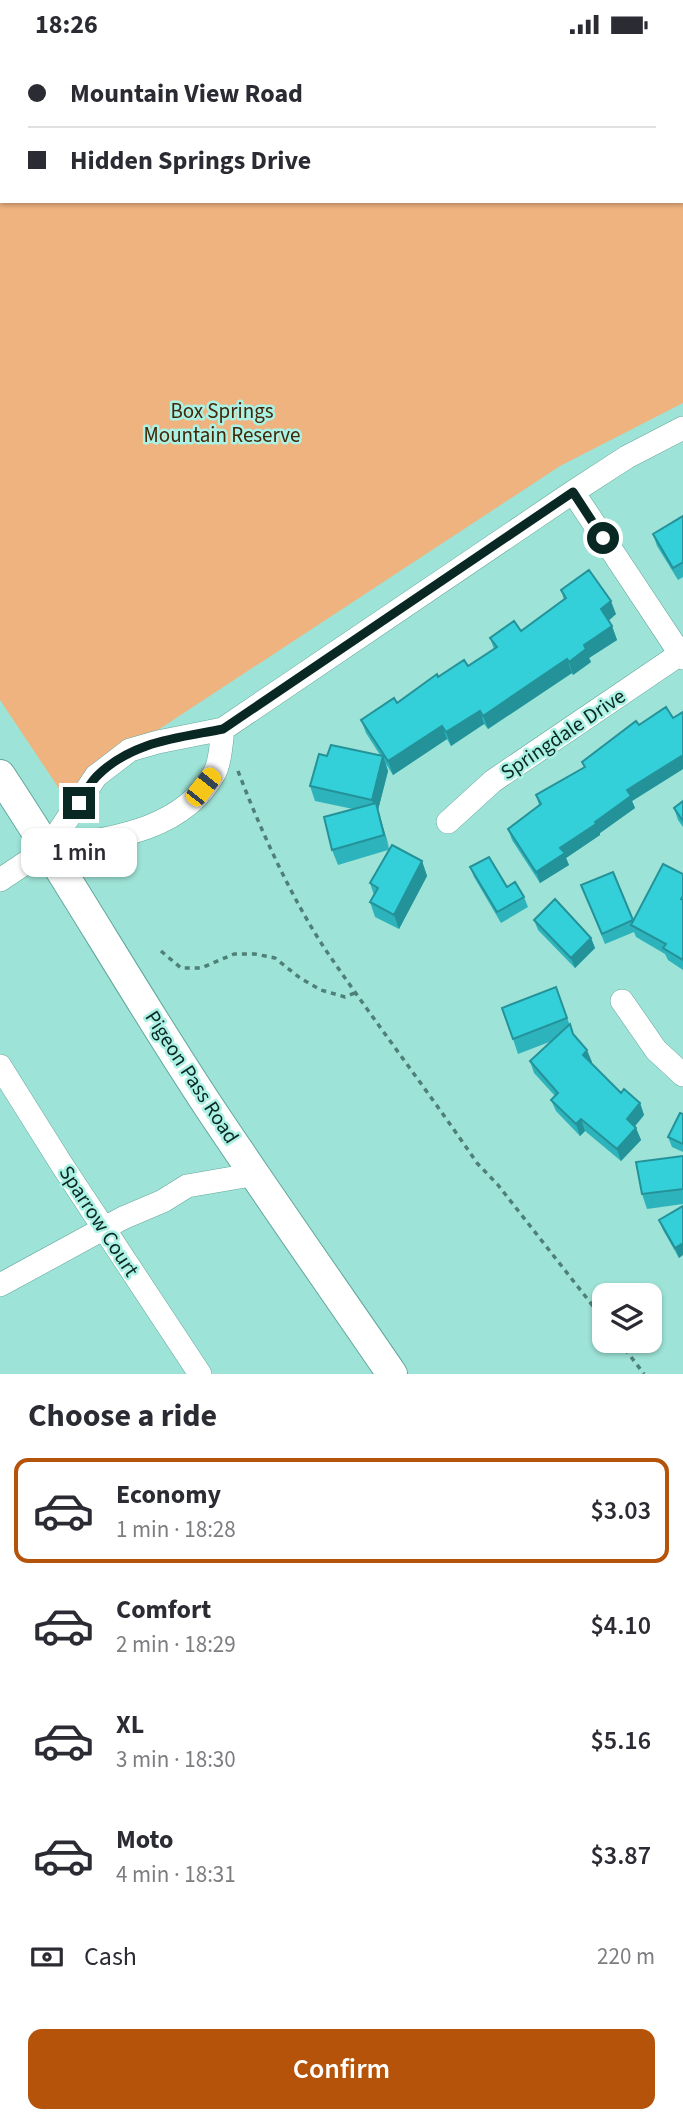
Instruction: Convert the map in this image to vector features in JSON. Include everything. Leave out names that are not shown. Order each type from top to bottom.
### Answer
[{"type":"main road","name":"Pigeon Pass Road","points":[[0,775],[209,1107],[392,1374]]},
{"type":"street","points":[[0,880],[48,848],[96,776],[130,750],[223,729],[573,492],[627,457],[683,428]]},
{"type":"street","points":[[573,492],[682,655]]},
{"type":"street","name":"Springdale Drive","points":[[448,822],[493,781],[682,655]]},
{"type":"street","points":[[48,848],[146,830],[190,804],[216,771],[223,729]]},
{"type":"street","points":[[622,1001],[656,1050],[683,1075]]},
{"type":"street","name":"Sparrow Court","points":[[0,1066],[200,1374]]},
{"type":"street","points":[[0,1285],[187,1186],[256,1174]]},
{"type":"path","points":[[237,768],[253,812],[281,870],[324,947],[477,1163],[498,1185],[592,1305]]},
{"type":"path","points":[[161,951],[181,968],[201,968],[234,954],[275,958],[300,978],[321,990],[345,997],[357,992]]},
{"type":"path","points":[[628,1353],[644,1374]]},
{"type":"green space","name":"Box Springs Mountain Reserve","points":[[0,203],[683,203],[683,403],[560,466],[62,793],[0,700]]},
{"type":"building","points":[[683,516],[683,562],[673,568],[653,534]]},
{"type":"building","points":[[589,570],[611,601],[601,609],[612,626],[584,645],[586,649],[569,662],[567,659],[483,716],[480,711],[446,732],[442,726],[388,761],[361,720],[394,698],[397,703],[437,674],[438,677],[464,660],[468,666],[497,647],[490,638],[514,621],[521,631],[566,598],[561,590]]},
{"type":"building","points":[[666,707],[673,718],[683,712],[683,755],[627,790],[631,796],[560,848],[565,853],[536,872],[508,829],[541,804],[536,795],[585,767],[582,762],[636,721],[639,725]]},
{"type":"building","points":[[331,745],[383,756],[372,800],[310,786],[319,754],[327,756]]},
{"type":"building","points":[[683,801],[683,821],[674,808]]},
{"type":"building","points":[[376,803],[384,835],[332,850],[324,817]]},
{"type":"building","points":[[392,845],[422,861],[394,915],[370,902],[378,888],[370,883]]},
{"type":"building","points":[[489,857],[507,887],[515,882],[524,897],[497,912],[470,867]]},
{"type":"building","points":[[663,864],[683,874],[683,960],[663,948],[666,944],[631,925]]},
{"type":"building","points":[[613,872],[633,920],[602,934],[581,885]]},
{"type":"building","points":[[555,899],[591,938],[571,958],[534,920]]},
{"type":"building","points":[[556,987],[567,1018],[513,1039],[502,1008]]},
{"type":"building","points":[[570,1024],[573,1034],[587,1050],[583,1055],[621,1093],[624,1089],[640,1103],[627,1119],[636,1128],[617,1149],[581,1119],[576,1124],[551,1100],[558,1093],[530,1061]]},
{"type":"building","points":[[680,1113],[683,1114],[683,1144],[668,1137]]},
{"type":"building","points":[[683,1156],[683,1189],[642,1194],[636,1162]]},
{"type":"building","points":[[683,1206],[683,1243],[675,1248],[659,1220]]},
{"type":"route","points":[[79,803],[96,776],[130,750],[223,729],[573,492],[603,538]]}]
